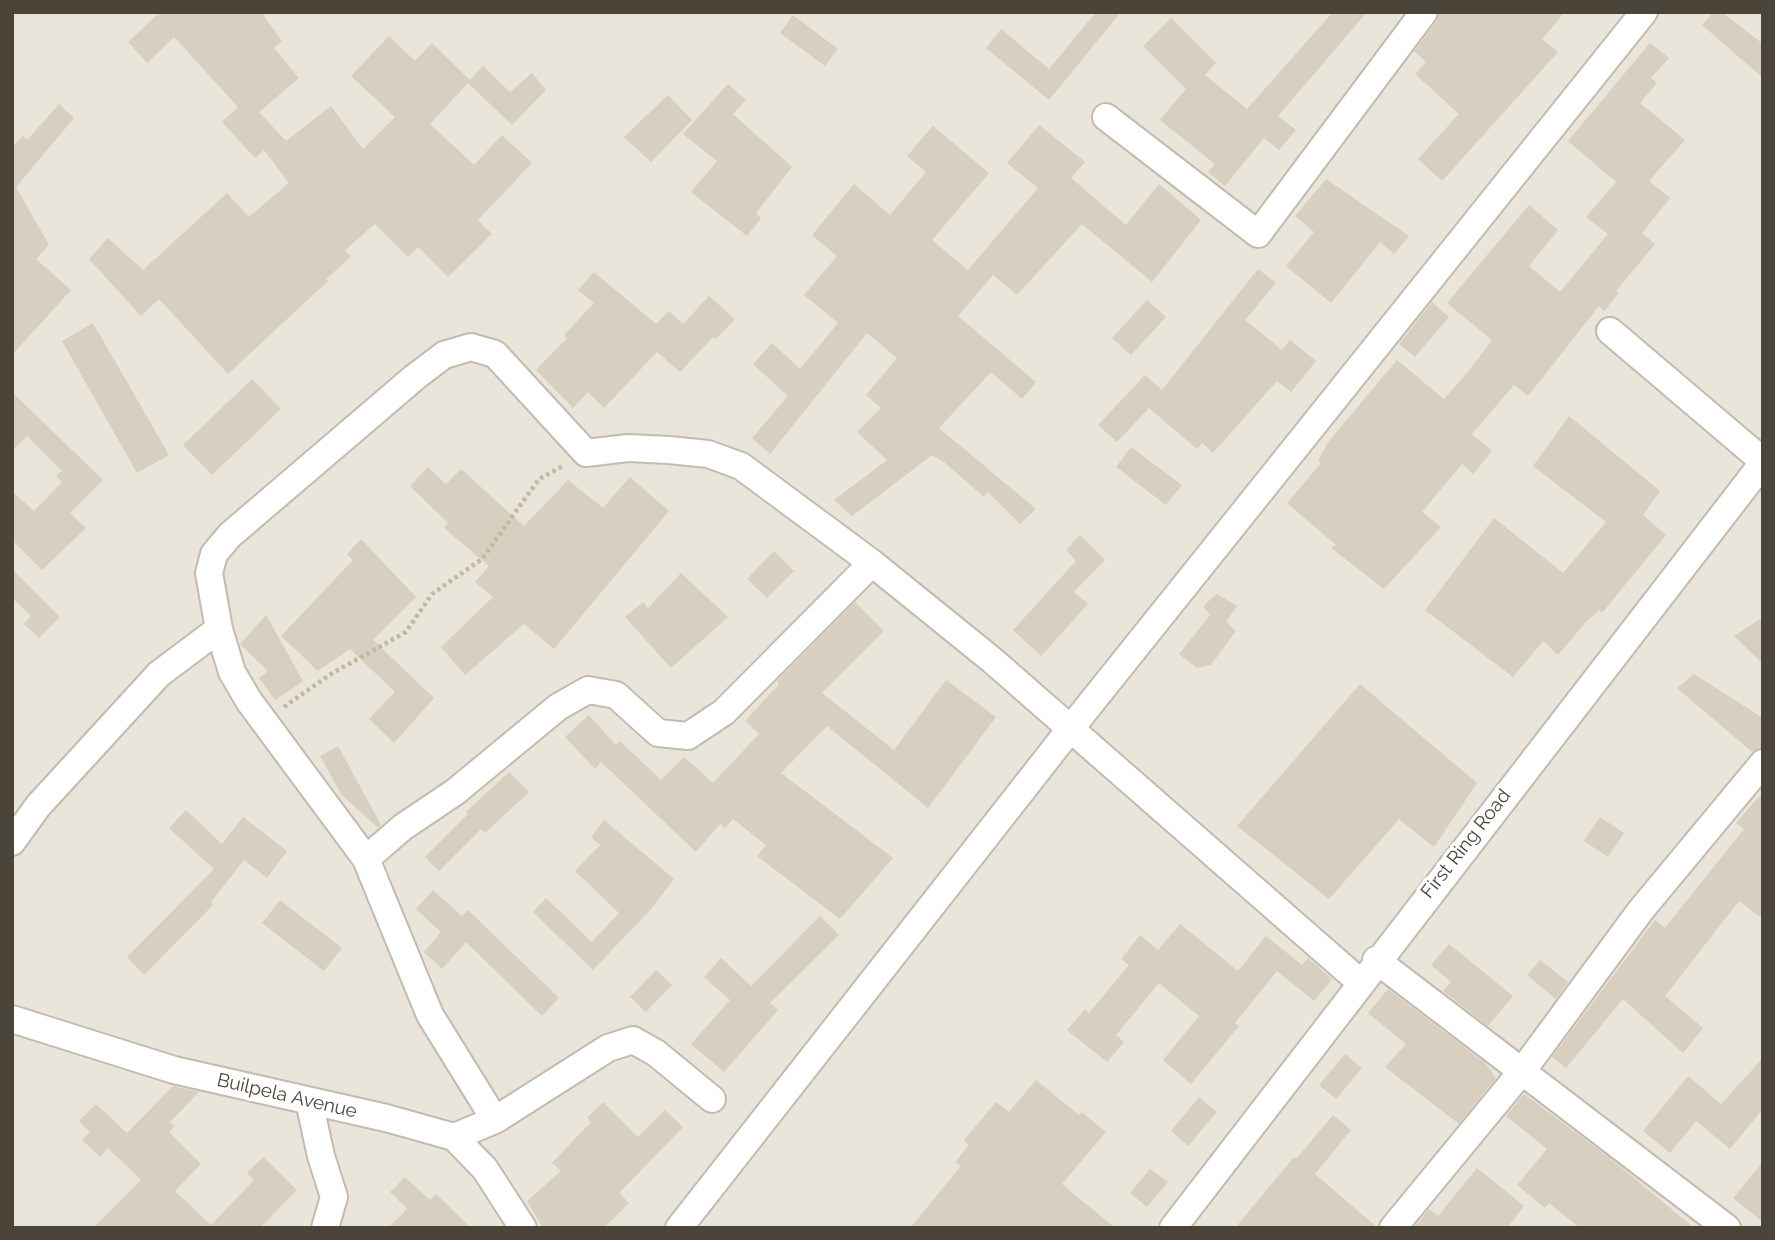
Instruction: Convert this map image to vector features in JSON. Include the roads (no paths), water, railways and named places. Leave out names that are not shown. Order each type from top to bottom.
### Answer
[{"type":"street","points":[[1106,117],[1258,234],[1424,12]]},
{"type":"street","points":[[679,1228],[1071,728],[1644,12]]},
{"type":"street","points":[[1610,331],[1763,462]]},
{"type":"street","points":[[495,1120],[430,1014],[366,859],[249,701],[232,672],[219,629],[209,573],[214,554],[230,536],[444,355],[471,347],[495,354],[586,453],[628,448],[708,454],[741,466],[872,563],[1071,728],[1104,761],[1360,982]]},
{"type":"street","name":"First Ring Road","points":[[1172,1228],[1376,960],[1763,462]]},
{"type":"street","points":[[366,859],[404,827],[455,792],[558,707],[588,690],[616,695],[658,733],[688,736],[724,712],[872,563]]},
{"type":"street","points":[[12,842],[38,806],[159,674],[219,629]]},
{"type":"street","points":[[1393,1228],[1523,1070],[1641,910],[1736,791],[1763,763]]},
{"type":"street","points":[[1376,960],[1727,1228]]},
{"type":"street","name":"Builpela Avenue","points":[[12,1019],[174,1070],[454,1137]]},
{"type":"street","points":[[523,1228],[485,1169],[454,1137],[495,1120],[608,1048],[633,1040],[656,1053],[712,1098]]},
{"type":"street","points":[[309,1101],[321,1156],[334,1197],[325,1228]]}]
